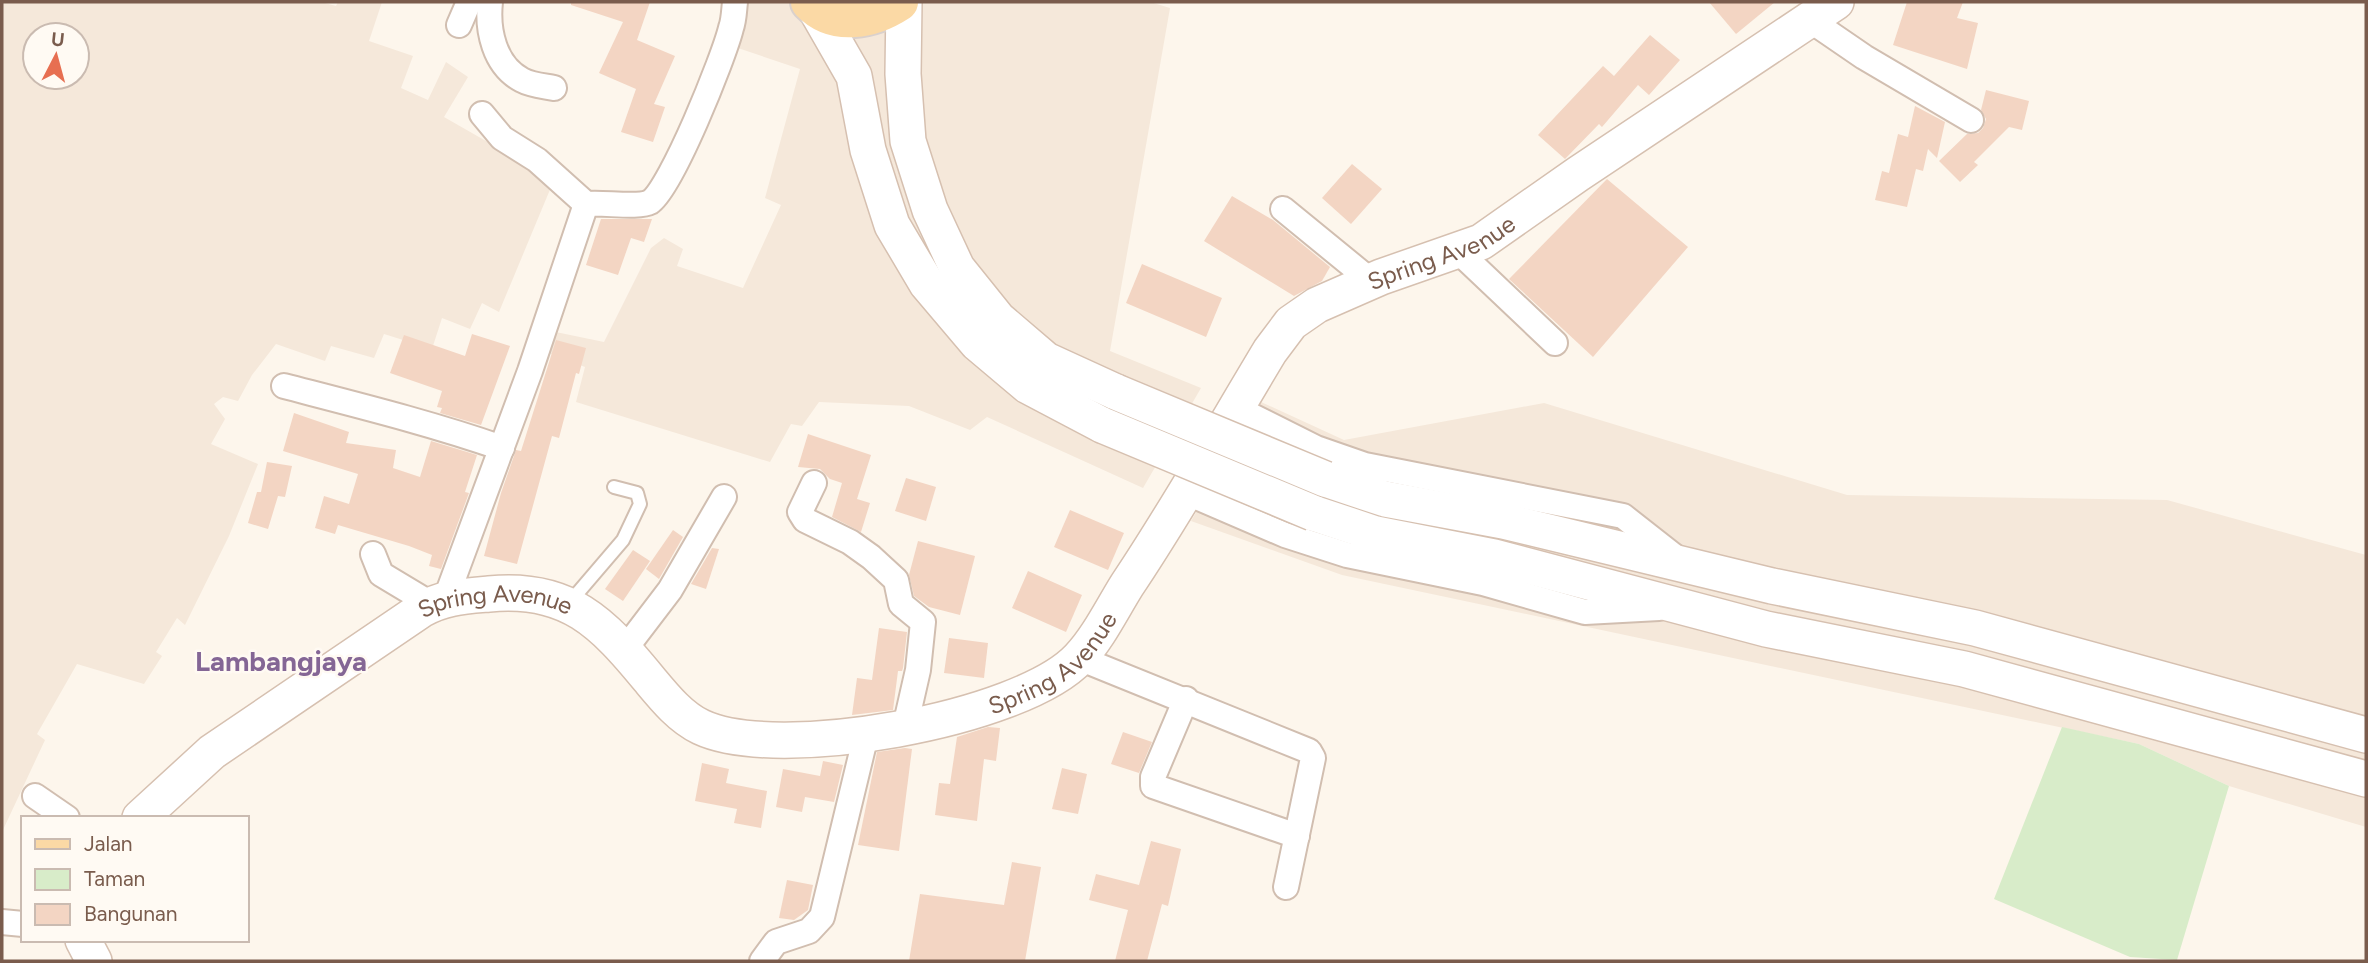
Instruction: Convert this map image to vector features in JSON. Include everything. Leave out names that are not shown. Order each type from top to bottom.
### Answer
[{"type":"main road","points":[[813,5],[845,19],[877,16],[902,2]]},
{"type":"street","points":[[458,25],[469,2]]},
{"type":"street","points":[[490,2],[489,31],[503,63],[521,80],[554,88]]},
{"type":"street","points":[[482,114],[502,138],[537,160],[586,204],[608,202],[640,205],[649,202],[659,193],[677,161],[731,28],[735,2]]},
{"type":"street","points":[[902,2],[903,74],[908,141],[930,210],[957,268],[998,319],[1046,360],[1325,479],[1385,499],[1503,521],[1688,567],[1975,628],[2366,735]]},
{"type":"street","points":[[813,5],[854,76],[868,150],[892,225],[927,284],[977,343],[1028,386],[1102,425],[1313,513],[1376,534],[1494,557],[1766,629],[1964,669],[2366,779]]},
{"type":"street","points":[[1823,11],[1864,57],[1971,120]]},
{"type":"street","name":"Spring Avenue","points":[[142,816],[212,752],[438,601],[524,593],[570,603],[625,649],[684,717],[708,730],[741,737],[789,740],[866,735],[966,715],[1022,695],[1057,677],[1079,658],[1292,323],[1317,305],[1371,281],[1481,242],[1823,11]]},
{"type":"street","points":[[373,554],[381,573],[438,601],[502,448],[586,204]]},
{"type":"street","points":[[1283,209],[1371,281]]},
{"type":"street","points":[[1458,251],[1555,343]]},
{"type":"street","points":[[284,386],[387,415],[420,420],[502,448]]},
{"type":"street","points":[[1236,408],[1316,448],[1366,465],[1623,516],[1688,567]]},
{"type":"street","points":[[814,483],[800,512],[801,516],[871,557],[896,580],[901,604],[923,622],[918,670],[905,727]]},
{"type":"street","points":[[1185,492],[1285,535],[1347,555],[1483,583],[1586,612],[1677,607]]},
{"type":"street","points":[[625,649],[670,590],[724,497]]},
{"type":"street","points":[[1079,658],[1309,751],[1313,758],[1286,887]]},
{"type":"street","points":[[1185,699],[1153,776],[1153,786],[1297,836]]},
{"type":"street","points":[[762,961],[776,942],[809,931],[822,917],[866,735]]},
{"type":"street","points":[[35,796],[65,816]]},
{"type":"street","points":[[2,922],[21,923]]},
{"type":"street","points":[[84,942],[94,961]]},
{"type":"lane","points":[[570,603],[623,540],[640,504],[637,493],[614,487]]},
{"type":"shaded area","points":[[2,2],[321,2],[336,6],[338,2],[382,2],[369,41],[413,56],[401,88],[428,100],[446,62],[468,77],[444,117],[554,180],[499,312],[482,303],[470,329],[442,318],[432,349],[384,334],[374,358],[331,346],[325,361],[276,344],[252,375],[238,401],[223,397],[214,404],[225,419],[211,444],[258,464],[229,536],[185,625],[177,618],[156,652],[162,656],[144,684],[77,664],[37,734],[45,740],[2,832]]},
{"type":"shaded area","points":[[742,2],[1150,2],[1170,8],[1110,351],[1201,388],[1143,488],[987,417],[970,430],[909,406],[819,402],[802,426],[791,424],[770,462],[576,402],[585,367],[538,349],[546,330],[604,342],[651,248],[664,238],[683,249],[677,266],[743,288],[781,205],[765,198],[800,69],[732,46]]},
{"type":"shaded area","points":[[1261,402],[1344,440],[1544,403],[1847,495],[2167,500],[2366,555],[2366,827],[2229,786],[2139,744],[1342,575],[1191,521]]},
{"type":"green space","points":[[2062,727],[2139,744],[2229,786],[2177,960],[2130,957],[1994,899]]},
{"type":"building","points":[[571,2],[650,2],[637,40],[675,56],[654,104],[665,107],[653,142],[621,132],[636,89],[599,73],[623,22],[571,5]]},
{"type":"building","points":[[1709,2],[1775,2],[1736,34]]},
{"type":"building","points":[[1907,2],[1963,2],[1957,18],[1978,23],[1967,69],[1893,45]]},
{"type":"building","points":[[1650,35],[1680,60],[1649,95],[1638,85],[1602,127],[1599,124],[1565,159],[1538,135],[1603,66],[1614,76]]},
{"type":"building","points":[[1986,90],[2029,101],[2022,130],[2009,127],[1974,162],[1978,165],[1960,182],[1939,161],[1967,134],[1978,133],[1983,128],[1986,119],[1981,110]]},
{"type":"building","points":[[1915,106],[1945,122],[1937,158],[1928,149],[1923,171],[1916,169],[1907,207],[1875,200],[1882,171],[1889,173],[1898,134],[1908,137]]},
{"type":"building","points":[[1352,164],[1382,189],[1351,224],[1322,198]]},
{"type":"building","points":[[1607,179],[1688,247],[1593,357],[1509,279]]},
{"type":"building","points":[[1232,196],[1273,220],[1330,267],[1322,281],[1294,296],[1204,241]]},
{"type":"building","points":[[601,219],[652,219],[644,242],[631,238],[618,275],[586,265]]},
{"type":"building","points":[[1142,264],[1222,298],[1206,337],[1126,303]]},
{"type":"building","points":[[472,334],[510,346],[481,425],[440,413],[442,408],[437,407],[442,391],[390,373],[404,335],[465,356]]},
{"type":"building","points":[[556,340],[586,348],[579,374],[576,373],[559,438],[552,436],[517,564],[484,556],[501,493],[516,450],[521,451]]},
{"type":"building","points":[[294,413],[349,432],[346,443],[396,450],[393,468],[420,477],[431,441],[477,455],[465,492],[469,493],[441,569],[429,566],[432,555],[409,546],[338,525],[335,534],[315,528],[324,496],[349,504],[358,474],[283,451]]},
{"type":"building","points":[[808,434],[871,455],[857,499],[870,503],[861,532],[832,517],[842,483],[830,479],[820,469],[798,467]]},
{"type":"building","points":[[267,462],[292,466],[285,497],[278,496],[268,529],[248,523],[257,492],[261,492]]},
{"type":"building","points":[[906,478],[936,487],[926,521],[895,511]]},
{"type":"building","points":[[1070,510],[1124,533],[1108,570],[1054,547]]},
{"type":"building","points":[[673,530],[683,537],[659,579],[646,569]]},
{"type":"building","points":[[918,541],[975,556],[960,615],[929,607],[914,596],[909,575]]},
{"type":"building","points":[[712,548],[719,549],[706,589],[691,584]]},
{"type":"building","points":[[633,550],[650,561],[623,601],[605,589]]},
{"type":"building","points":[[1028,571],[1082,595],[1066,632],[1012,608]]},
{"type":"building","points":[[879,628],[907,632],[903,668],[898,671],[893,710],[852,715],[857,678],[872,680]]},
{"type":"building","points":[[949,638],[988,643],[984,678],[944,673]]},
{"type":"building","points":[[988,727],[1000,728],[996,761],[984,759],[977,821],[935,815],[939,783],[950,784],[957,737]]},
{"type":"building","points":[[1123,732],[1152,742],[1139,773],[1111,764]]},
{"type":"building","points":[[912,749],[899,851],[858,845],[877,752]]},
{"type":"building","points":[[823,761],[843,765],[834,802],[805,797],[802,812],[776,807],[783,769],[820,776]]},
{"type":"building","points":[[702,763],[729,769],[726,783],[767,791],[761,828],[734,823],[737,809],[695,801]]},
{"type":"building","points":[[1062,768],[1087,774],[1078,814],[1052,809]]},
{"type":"building","points":[[1151,841],[1181,849],[1168,906],[1162,904],[1147,961],[1115,961],[1128,910],[1089,900],[1096,874],[1139,885]]},
{"type":"building","points":[[1012,862],[1041,867],[1025,961],[909,961],[920,894],[1004,905]]},
{"type":"building","points":[[787,880],[813,885],[808,910],[794,920],[779,918]]},
{"type":"district","name":"Lambangjaya","points":[[281,661]]}]
